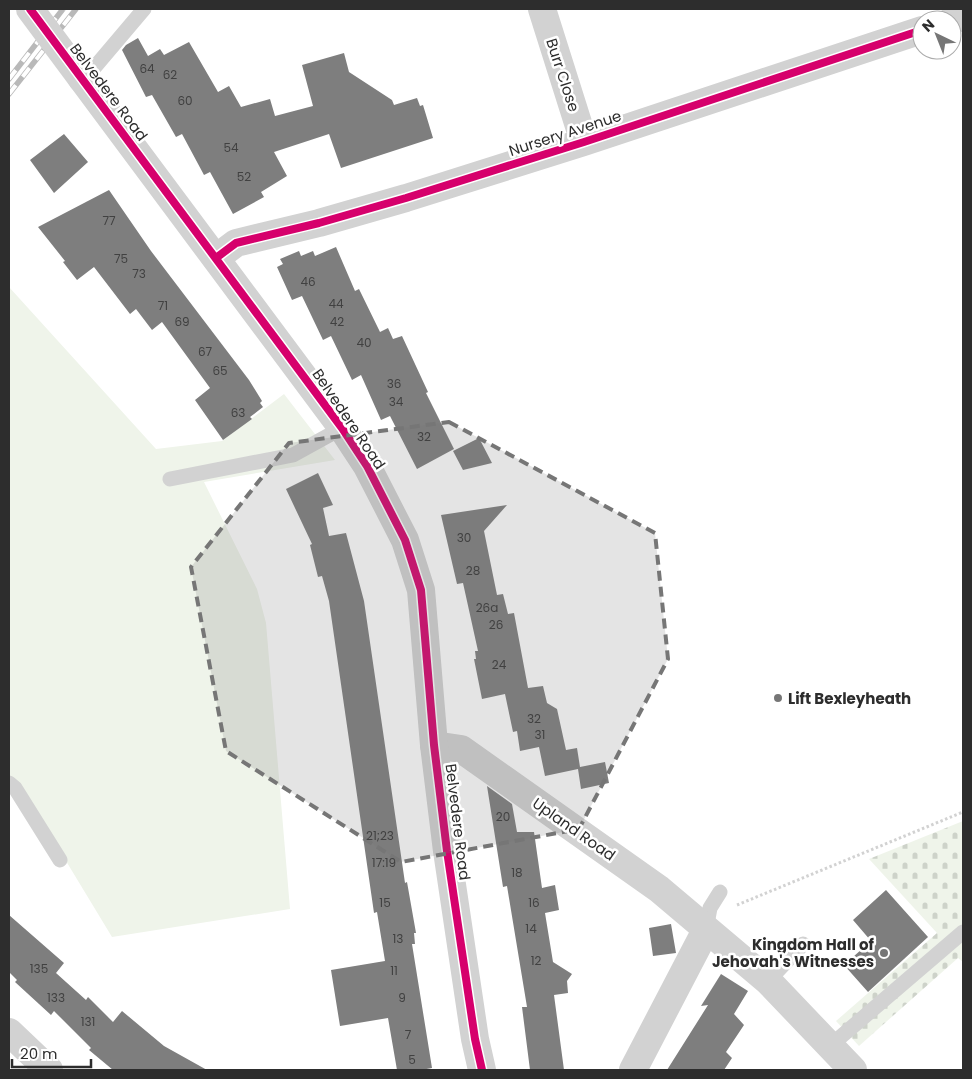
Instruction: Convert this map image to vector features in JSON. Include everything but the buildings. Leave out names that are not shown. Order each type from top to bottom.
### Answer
[{"type":"street","name":"Belvedere Road","points":[[30,9],[342,428],[367,466],[404,540],[421,590],[434,745],[450,871],[482,1070]]},
{"type":"street","name":"Burr Close","points":[[542,9],[584,142]]},
{"type":"street","name":"Nursery Avenue","points":[[216,258],[236,243],[319,223],[406,198],[584,142],[912,33]]},
{"type":"street","name":"Upland Road","points":[[434,745],[461,750],[659,889],[768,981],[853,1070]]},
{"type":"street","points":[[634,1070],[706,930]]},
{"type":"street","points":[[9,1032],[49,1070]]},
{"type":"lane","points":[[83,80],[144,9]]},
{"type":"lane","points":[[170,479],[293,455],[342,428]]},
{"type":"lane","points":[[9,783],[60,860]]},
{"type":"lane","points":[[706,930],[710,908],[720,892]]},
{"type":"lane","points":[[830,1046],[963,932]]},
{"type":"lane","points":[[768,981],[803,944]]},
{"type":"path","points":[[706,930],[717,914],[963,812]]},
{"type":"highlighted area","points":[[449,422],[655,533],[668,659],[579,829],[401,862],[226,751],[191,567],[289,443]]},
{"type":"green space","points":[[9,287],[156,449],[222,441],[284,394],[335,460],[204,482],[257,589],[266,623],[290,909],[112,937],[23,790],[9,776]]},
{"type":"green space","points":[[963,821],[963,962],[958,958],[859,1046],[836,1021],[937,933],[869,859]]},
{"type":"railway","points":[[9,79],[63,9]]},
{"type":"railway","points":[[9,94],[76,9]]},
{"type":"cycle path","points":[[30,9],[342,428],[367,466],[405,540],[421,590],[434,745],[447,851],[475,1039],[482,1070]]},
{"type":"cycle path","points":[[216,258],[236,243],[319,223],[406,198],[584,142],[912,33]]},
{"type":"place","name":"Lift Bexleyheath","points":[[778,698]]},
{"type":"place","name":"Kingdom Hall of Jehovah's Witnesses","points":[[884,953]]}]
